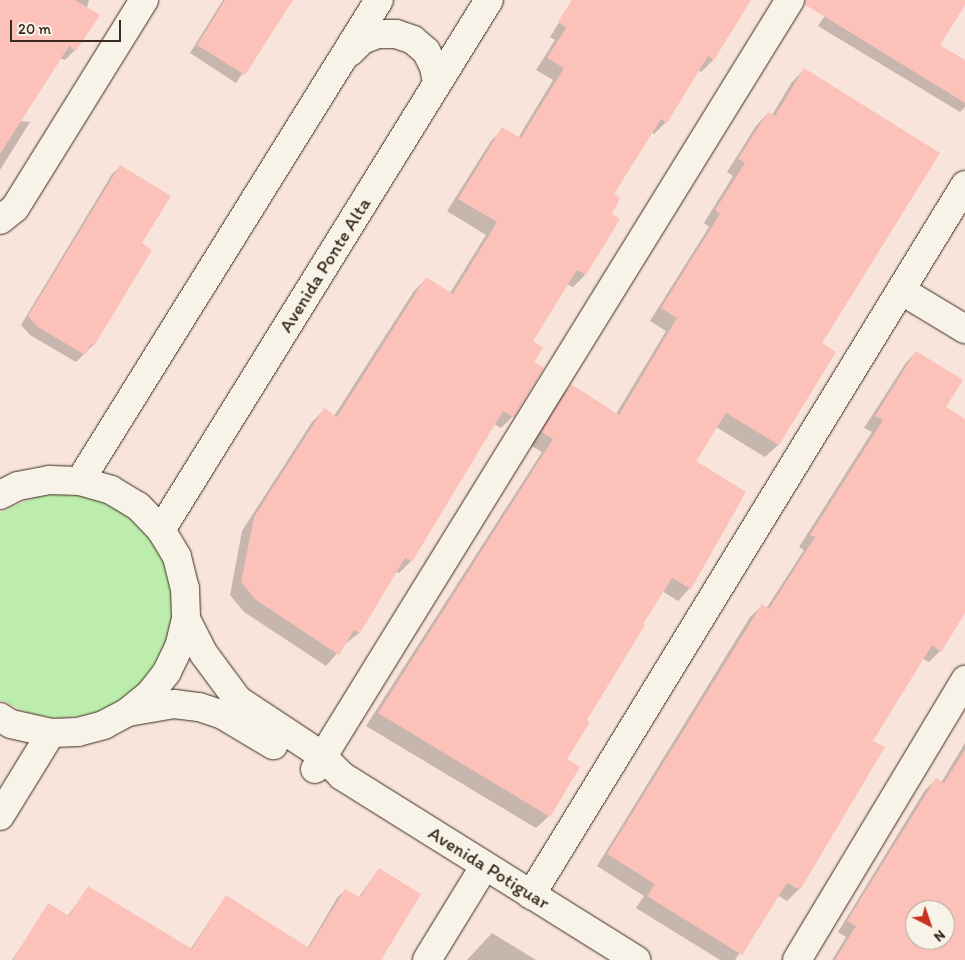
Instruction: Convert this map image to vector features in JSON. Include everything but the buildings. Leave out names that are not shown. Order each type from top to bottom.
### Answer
[{"type":"street","points":[[0,220],[15,208],[144,0]]},
{"type":"street","points":[[80,481],[349,52],[379,0]]},
{"type":"street","name":"Avenida Ponte Alta","points":[[161,530],[489,0]]},
{"type":"street","points":[[318,762],[790,0]]},
{"type":"street","points":[[349,52],[362,40],[378,34],[396,34],[412,40],[426,51],[434,67],[437,83]]},
{"type":"street","points":[[531,895],[902,291],[965,185]]},
{"type":"street","points":[[902,291],[965,329]]},
{"type":"street","name":"Avenida Potiguar","points":[[0,495],[18,486],[49,480],[80,481],[111,490],[138,506],[161,530],[177,557],[185,588],[186,619],[179,647],[167,672],[150,694],[128,712],[104,724],[78,732],[51,733],[11,724],[0,717]]},
{"type":"street","name":"Avenida Potiguar","points":[[186,619],[209,661],[238,700],[318,762]]},
{"type":"street","points":[[797,960],[965,680]]},
{"type":"street","name":"Avenida Potiguar","points":[[128,712],[174,704],[199,707],[221,714],[318,762],[342,776],[484,867],[636,960]]},
{"type":"street","points":[[0,816],[51,733]]},
{"type":"street","points":[[427,960],[484,867]]},
{"type":"green space","points":[[66,492],[91,496],[114,505],[135,520],[153,537],[173,583],[175,609],[171,634],[148,678],[108,709],[83,716],[58,718],[33,715],[0,700],[0,512],[40,495]]}]
